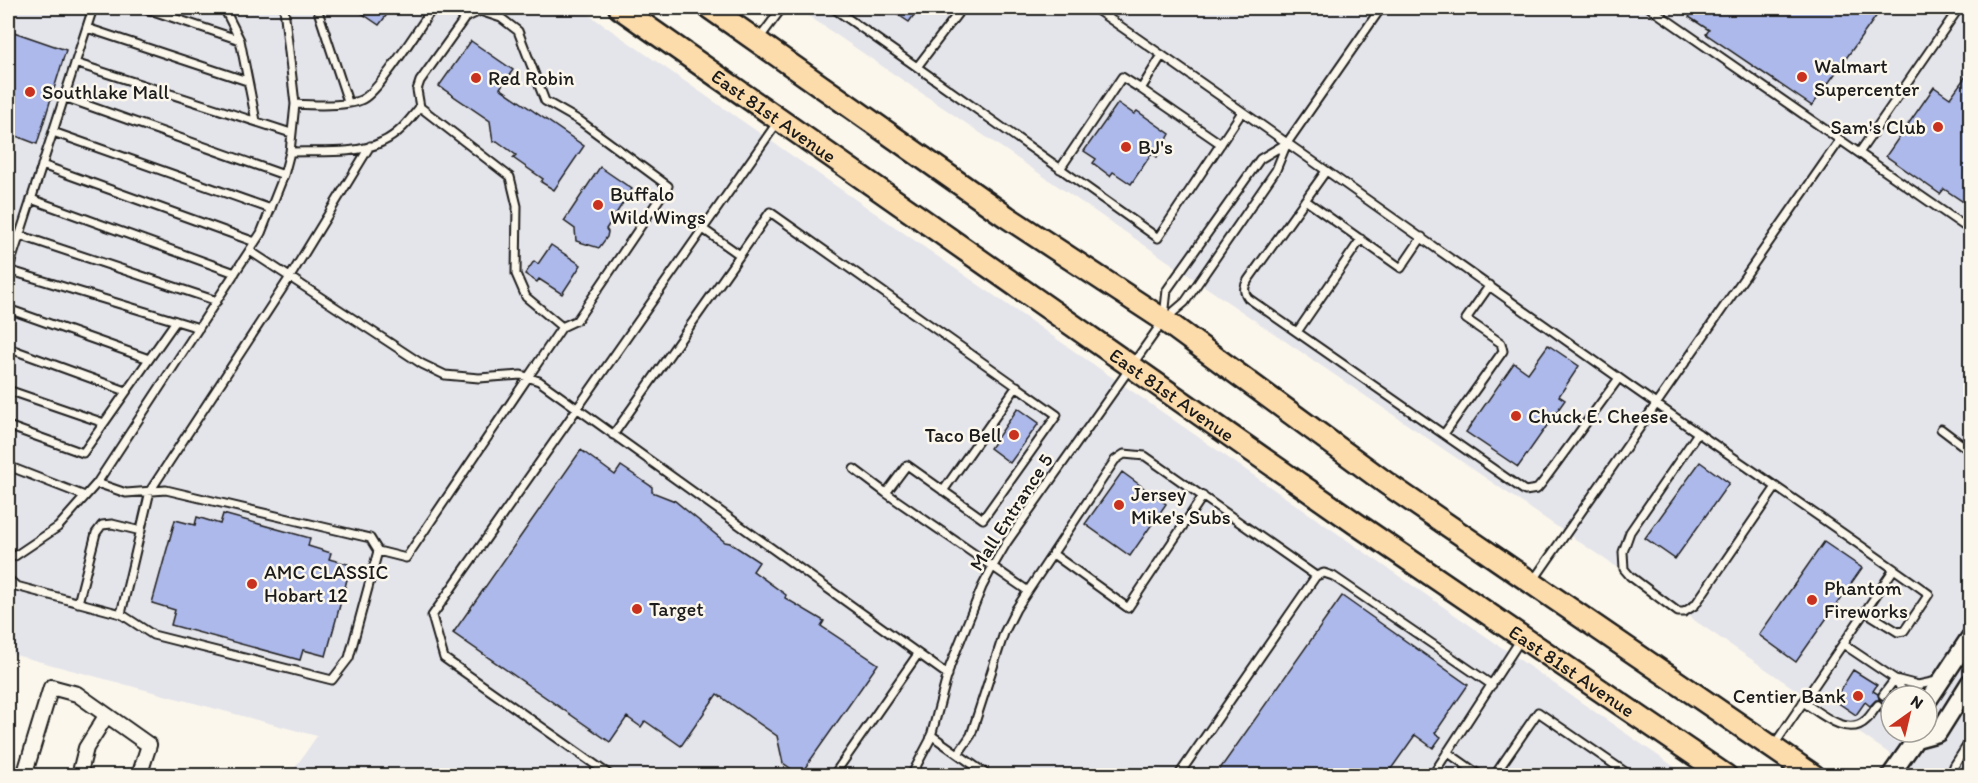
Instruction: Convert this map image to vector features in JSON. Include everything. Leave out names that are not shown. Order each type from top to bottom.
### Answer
[{"type":"highway","name":"East 81st Avenue","points":[[620,8],[1345,516],[1726,776]]},
{"type":"highway","points":[[710,8],[1007,217],[1164,320],[1386,483],[1814,776]]},
{"type":"street","points":[[1939,684],[1971,637]]},
{"type":"street","points":[[1939,732],[1966,701],[1971,682]]},
{"type":"street","points":[[24,776],[51,687],[77,694],[149,745],[139,776]]},
{"type":"street","points":[[79,776],[87,748],[106,716]]},
{"type":"street","points":[[1890,776],[1911,744]]},
{"type":"lane","points":[[93,8],[8,270],[199,328]]},
{"type":"lane","points":[[144,8],[240,40]]},
{"type":"lane","points":[[224,8],[240,40],[256,121]]},
{"type":"lane","points":[[8,557],[15,556],[58,527],[96,483],[255,242],[271,209],[290,152],[295,104],[284,8]]},
{"type":"lane","points":[[317,8],[348,102]]},
{"type":"lane","points":[[295,104],[326,106],[362,100],[377,87],[433,8]]},
{"type":"lane","points":[[758,41],[782,8]]},
{"type":"lane","points":[[833,8],[1158,238],[1242,112]]},
{"type":"lane","points":[[917,67],[962,8]]},
{"type":"lane","points":[[1094,8],[1929,594],[1904,631],[1898,632],[1866,612]]},
{"type":"lane","name":"Mall Entrance 5","points":[[911,776],[931,735],[948,675],[978,597],[1007,542],[1164,320],[1185,302],[1276,170],[1287,143],[1381,8]]},
{"type":"lane","points":[[1650,8],[1971,230]]},
{"type":"lane","points":[[1859,153],[1959,8]]},
{"type":"lane","points":[[96,483],[126,494],[166,490],[370,538],[378,551],[406,558],[530,378],[562,327],[577,320],[668,186],[580,121],[545,101],[518,31],[501,18],[480,11],[465,18],[420,81],[417,90],[420,107],[510,177],[517,206],[516,274],[526,297],[562,327]]},
{"type":"lane","points":[[87,28],[247,81]]},
{"type":"lane","points":[[1141,89],[1162,56]]},
{"type":"lane","points":[[75,63],[291,133]]},
{"type":"lane","points":[[1060,169],[1122,77],[1221,144]]},
{"type":"lane","points":[[64,97],[284,175]]},
{"type":"lane","points":[[290,152],[350,150],[382,142],[405,126],[420,107]]},
{"type":"lane","points":[[611,776],[444,658],[432,616],[780,119]]},
{"type":"lane","points":[[53,132],[271,209]]},
{"type":"lane","points":[[1533,583],[1839,140]]},
{"type":"lane","name":"Mall Entrance 5","points":[[1164,320],[1167,290],[1260,159],[1287,143]]},
{"type":"lane","points":[[121,614],[150,491],[290,277],[370,146]]},
{"type":"lane","points":[[42,165],[255,242]]},
{"type":"lane","points":[[1326,171],[1245,286],[1248,298],[1526,491],[1531,492],[1542,483],[1619,378]]},
{"type":"lane","points":[[31,199],[235,273]]},
{"type":"lane","points":[[1305,200],[1401,268],[1422,237]]},
{"type":"lane","points":[[613,435],[770,212],[1057,415],[983,519],[908,465],[886,493]]},
{"type":"lane","points":[[703,229],[740,255]]},
{"type":"lane","points":[[19,236],[217,300]]},
{"type":"lane","points":[[1297,332],[1361,239]]},
{"type":"lane","points":[[250,251],[422,364],[445,375],[479,378],[521,375],[539,381],[948,675]]},
{"type":"lane","points":[[1444,434],[1503,351],[1501,343],[1466,319],[1490,285]]},
{"type":"lane","points":[[8,309],[149,359]]},
{"type":"lane","points":[[8,426],[83,453],[176,321]]},
{"type":"lane","points":[[8,348],[126,391]]},
{"type":"lane","points":[[943,491],[1017,386]]},
{"type":"lane","points":[[8,390],[104,423]]},
{"type":"lane","points":[[1941,429],[1971,451]]},
{"type":"lane","points":[[1698,433],[1630,532],[1623,552],[1624,569],[1630,576],[1678,612],[1684,612],[1695,605],[1776,487]]},
{"type":"lane","points":[[958,754],[971,735],[1004,633],[1016,609],[1115,460],[1124,454],[1145,456],[1316,576]]},
{"type":"lane","points":[[8,466],[85,496]]},
{"type":"lane","points":[[854,469],[1028,591]]},
{"type":"lane","points":[[1053,554],[1128,608],[1203,496]]},
{"type":"lane","points":[[78,603],[96,533],[102,525],[112,524],[141,531]]},
{"type":"lane","points":[[8,579],[16,586],[121,614],[153,635],[332,680],[349,658],[378,551]]},
{"type":"lane","points":[[1773,747],[1894,569]]},
{"type":"lane","points":[[1178,776],[1316,576],[1324,573],[1333,576],[1492,685]]},
{"type":"lane","points":[[1432,776],[1523,637]]},
{"type":"lane","points":[[1843,644],[1898,684]]},
{"type":"lane","points":[[833,776],[918,654]]},
{"type":"lane","points":[[1895,680],[1918,685],[1942,680]]},
{"type":"lane","points":[[1892,684],[1895,680]]},
{"type":"lane","points":[[1803,702],[1835,722],[1852,727],[1866,721],[1878,705]]},
{"type":"lane","points":[[1494,776],[1538,712],[1630,776]]},
{"type":"lane","points":[[931,735],[989,776]]},
{"type":"lane","points":[[1951,776],[1954,766],[1971,741]]},
{"type":"lane","points":[[1448,752],[1481,776]]},
{"type":"shaded area","points":[[8,8],[579,8],[1686,775],[290,775],[317,736],[8,653]]},
{"type":"shaded area","points":[[797,8],[1970,8],[1970,775],[1921,775]]},
{"type":"building","points":[[354,8],[392,8],[379,25]]},
{"type":"building","points":[[888,8],[919,8],[909,22]]},
{"type":"building","name":"Walmart Supercenter","points":[[1696,8],[1882,8],[1812,106],[1706,34],[1709,30],[1689,17]]},
{"type":"building","name":"Southlake Mall","points":[[8,30],[66,50],[37,144],[8,133]]},
{"type":"building","points":[[471,41],[513,70],[500,88],[584,146],[554,190],[541,182],[543,179],[513,158],[516,155],[497,141],[493,142],[490,121],[439,86]]},
{"type":"building","name":"Sam's Club","points":[[1971,69],[1971,207],[1944,189],[1940,194],[1886,156],[1934,87],[1950,98]]},
{"type":"building","name":"BJ's","points":[[1118,103],[1134,114],[1137,111],[1170,134],[1157,157],[1152,153],[1131,184],[1113,172],[1110,176],[1093,163],[1096,159],[1084,151]]},
{"type":"building","name":"Buffalo Wild Wings","points":[[600,167],[632,189],[606,229],[607,237],[599,248],[576,241],[575,229],[564,221]]},
{"type":"building","points":[[551,245],[581,265],[562,294],[539,279],[537,282],[525,274],[534,261],[538,264]]},
{"type":"building","name":"Chuck E. Cheese","points":[[1548,345],[1579,366],[1559,396],[1565,400],[1518,467],[1466,432],[1514,363],[1528,373]]},
{"type":"building","name":"Taco Bell","points":[[1018,408],[1039,423],[1010,463],[990,448]]},
{"type":"building","name":"Target","points":[[581,450],[615,475],[621,466],[652,487],[652,492],[675,501],[725,542],[759,562],[753,571],[786,595],[785,598],[824,621],[821,626],[878,664],[800,775],[783,763],[777,736],[717,694],[681,746],[645,721],[641,727],[627,717],[610,742],[453,633]]},
{"type":"building","points":[[1700,462],[1729,483],[1675,559],[1645,538]]},
{"type":"building","points":[[1122,472],[1166,504],[1130,556],[1085,524]]},
{"type":"building","name":"AMC CLASSIC Hobart 12","points":[[223,514],[310,538],[308,546],[331,553],[329,559],[351,565],[326,656],[303,650],[300,660],[171,625],[175,610],[152,603],[175,520],[195,525],[197,517],[220,524]]},
{"type":"building","name":"Phantom Fireworks","points":[[1824,542],[1862,568],[1796,662],[1759,635]]},
{"type":"building","points":[[1342,596],[1468,685],[1435,733],[1441,737],[1433,748],[1415,735],[1386,776],[1215,776]]},
{"type":"building","name":"Centier Bank","points":[[1853,670],[1877,685],[1873,691],[1878,694],[1879,700],[1870,706],[1865,702],[1856,715],[1834,700]]},
{"type":"place","name":"Walmart Supercenter","points":[[1802,77]]},
{"type":"place","name":"Red Robin","points":[[476,78]]},
{"type":"place","name":"Southlake Mall","points":[[30,92]]},
{"type":"place","name":"Sam's Club","points":[[1938,127]]},
{"type":"place","name":"BJ's","points":[[1126,147]]},
{"type":"place","name":"Buffalo Wild Wings","points":[[598,205]]},
{"type":"place","name":"Chuck E. Cheese","points":[[1516,416]]},
{"type":"place","name":"Taco Bell","points":[[1014,435]]},
{"type":"place","name":"Jersey Mike's Subs","points":[[1119,505]]},
{"type":"place","name":"AMC CLASSIC Hobart 12","points":[[252,584]]},
{"type":"place","name":"Phantom Fireworks","points":[[1812,600]]},
{"type":"place","name":"Target","points":[[637,609]]},
{"type":"place","name":"Centier Bank","points":[[1858,696]]}]
